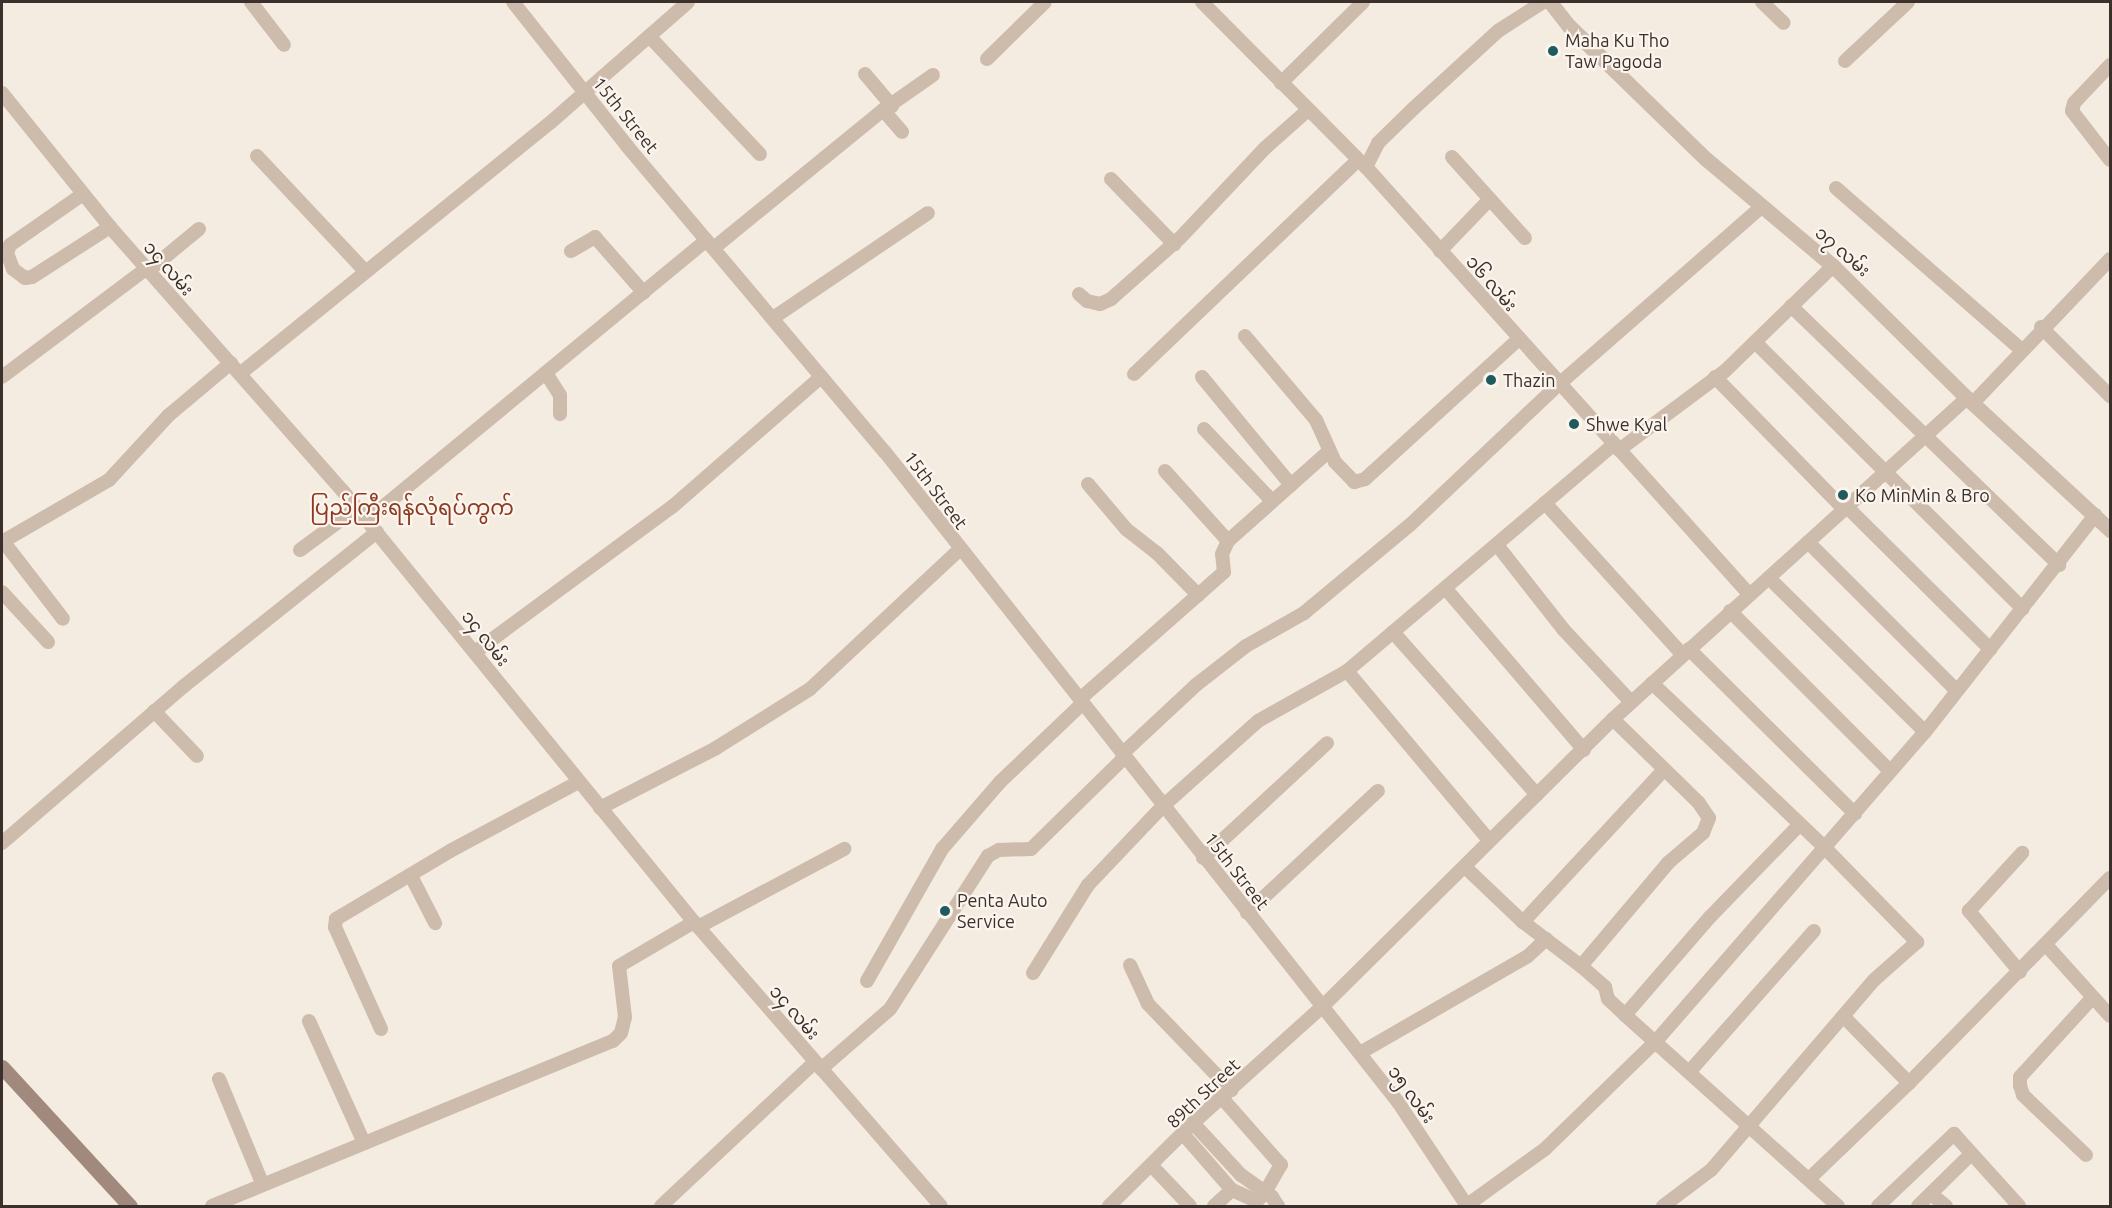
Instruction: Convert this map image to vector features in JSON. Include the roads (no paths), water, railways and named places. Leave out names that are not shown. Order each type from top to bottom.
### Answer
[{"type":"main road","points":[[2,1067],[130,1206]]},
{"type":"street","points":[[251,2],[284,45]]},
{"type":"street","name":"15th Street","points":[[513,2],[585,93],[885,452],[959,550],[1082,701],[1322,1007]]},
{"type":"street","points":[[63,619],[2,542],[109,480],[169,415],[365,271],[585,93],[688,2]]},
{"type":"street","points":[[987,59],[1045,2]]},
{"type":"street","name":"၁၆ လမ်း","points":[[1202,2],[1362,164],[1558,385],[1749,594]]},
{"type":"street","points":[[1281,82],[1363,2]]},
{"type":"street","points":[[1134,374],[1362,164],[1378,143],[1414,108],[1498,32],[1543,2]]},
{"type":"street","name":"၁၇ လမ်း","points":[[1550,2],[1569,26],[1760,208],[1833,267],[1970,401],[2110,530]]},
{"type":"street","points":[[1762,2],[1784,23]]},
{"type":"street","points":[[1845,61],[1907,2]]},
{"type":"street","points":[[649,36],[760,154]]},
{"type":"street","points":[[2110,64],[2074,103],[2072,111],[2110,160]]},
{"type":"street","points":[[865,74],[902,132]]},
{"type":"street","points":[[367,520],[644,293],[933,75]]},
{"type":"street","name":"၁၄ လမ်း","points":[[2,93],[110,227],[357,508],[475,652],[577,783],[696,925],[941,1206]]},
{"type":"street","points":[[1079,294],[1087,302],[1100,304],[1111,299],[1174,244],[1265,148],[1308,110]]},
{"type":"street","points":[[257,156],[365,271]]},
{"type":"street","points":[[1452,157],[1525,238]]},
{"type":"street","points":[[1111,179],[1174,244]]},
{"type":"street","points":[[1836,188],[2022,350]]},
{"type":"street","points":[[83,194],[10,245],[8,253],[14,269],[25,278],[32,277],[110,227]]},
{"type":"street","points":[[1440,251],[1490,199]]},
{"type":"street","points":[[661,1206],[818,1066],[890,1009],[988,856],[999,850],[1031,849],[1124,756],[1213,672],[1246,646],[1305,613],[1411,524],[1558,385],[1760,208]]},
{"type":"street","points":[[774,318],[928,213]]},
{"type":"street","points":[[2,377],[147,270],[199,228]]},
{"type":"street","points":[[571,251],[595,237],[644,293]]},
{"type":"street","name":"89th Street","points":[[1109,1206],[1184,1135],[1193,1123],[1322,1007],[1613,719],[1924,436],[1970,401],[2110,259]]},
{"type":"street","points":[[1033,973],[1088,885],[1163,806],[1258,721],[1347,671],[1545,503],[1714,377],[1755,342],[1833,267]]},
{"type":"street","points":[[1791,306],[2059,565]]},
{"type":"street","points":[[2042,327],[2110,396]]},
{"type":"street","points":[[1245,336],[1316,420],[1329,451],[1348,477],[1360,482],[1518,340]]},
{"type":"street","points":[[1755,342],[1883,473],[2023,609]]},
{"type":"street","points":[[546,373],[560,395],[560,414]]},
{"type":"street","points":[[475,652],[672,507],[821,377]]},
{"type":"street","points":[[1202,377],[1291,485]]},
{"type":"street","points":[[1714,377],[1990,650]]},
{"type":"street","points":[[1204,429],[1272,501]]},
{"type":"street","points":[[867,981],[942,849],[1000,782],[1082,701],[1224,572],[1222,554],[1228,541],[1329,451]]},
{"type":"street","points":[[1165,471],[1228,541]]},
{"type":"street","points":[[1088,484],[1126,530],[1157,553],[1198,595]]},
{"type":"street","points":[[1545,503],[1686,652],[1855,814]]},
{"type":"street","points":[[300,550],[357,508]]},
{"type":"street","points":[[1466,1206],[1545,1149],[1657,1040],[1826,848],[1889,770],[1925,732],[1956,690],[2059,565],[2095,515]]},
{"type":"street","points":[[2,843],[154,711],[377,532]]},
{"type":"street","points":[[1808,542],[1956,690]]},
{"type":"street","points":[[1497,545],[1563,629],[1631,702]]},
{"type":"street","points":[[600,808],[717,748],[810,689],[959,550]]},
{"type":"street","points":[[1769,578],[1925,732]]},
{"type":"street","points":[[1446,589],[1584,750]]},
{"type":"street","points":[[2,592],[48,642]]},
{"type":"street","points":[[1730,611],[1889,770]]},
{"type":"street","points":[[1394,632],[1537,795]]},
{"type":"street","points":[[1347,671],[1489,840]]},
{"type":"street","points":[[1652,683],[1826,848],[1917,942],[1874,980],[1845,1018],[1748,1123],[1711,1170],[1663,1206]]},
{"type":"street","points":[[154,711],[197,756]]},
{"type":"street","points":[[1581,966],[1636,897],[1707,826],[1707,813],[1613,719]]},
{"type":"street","points":[[1203,858],[1327,743]]},
{"type":"street","points":[[1523,922],[1664,770]]},
{"type":"street","points":[[381,1029],[335,927],[345,912],[577,783]]},
{"type":"street","points":[[1247,913],[1378,791]]},
{"type":"street","points":[[1625,1015],[1710,917],[1800,824]]},
{"type":"street","points":[[212,1206],[262,1183],[613,1041],[621,1033],[625,1017],[619,966],[844,849]]},
{"type":"street","points":[[2020,972],[1970,911],[2022,853]]},
{"type":"street","points":[[1465,867],[1523,922],[1605,987],[1608,999],[1625,1015],[1657,1040],[1838,1206]]},
{"type":"street","points":[[411,876],[435,923]]},
{"type":"street","points":[[1809,1179],[1909,1083],[1948,1039],[2047,946],[2110,878]]},
{"type":"street","points":[[1690,1071],[1814,932]]},
{"type":"street","points":[[1360,1053],[1528,956],[1546,939]]},
{"type":"street","points":[[2047,946],[2110,1016]]},
{"type":"street","points":[[1130,965],[1148,1004],[1227,1094],[1281,1166],[1264,1194],[1257,1201],[1232,1190],[1184,1135]]},
{"type":"street","points":[[2086,1155],[2023,1095],[2020,1077],[2093,997]]},
{"type":"street","name":"၁၅ လမ်း","points":[[1322,1007],[1398,1102],[1466,1206]]},
{"type":"street","points":[[1845,1018],[1909,1083]]},
{"type":"street","points":[[309,1021],[364,1143]]},
{"type":"street","points":[[219,1079],[262,1183]]},
{"type":"street","points":[[1193,1123],[1264,1194],[1272,1197],[1278,1206]]},
{"type":"street","points":[[1878,1206],[1954,1134],[2019,1206]]},
{"type":"street","points":[[1918,1206],[1971,1154]]},
{"type":"street","points":[[1152,1166],[1190,1206]]},
{"type":"street","points":[[1214,1206],[1232,1190]]},
{"type":"street","points":[[1930,1194],[1946,1206]]},
{"type":"place","name":"Maha Ku Tho Taw Pagoda","points":[[1553,51]]},
{"type":"place","name":"Thazin","points":[[1491,380]]},
{"type":"place","name":"Shwe Kyal","points":[[1574,424]]},
{"type":"place","name":"Ko MinMin & Bro","points":[[1843,495]]},
{"type":"place","name":"Penta Auto Service","points":[[945,911]]},
{"type":"district","name":"ပြည်ကြီးရန်လုံရပ်ကွက်","points":[[412,507]]}]
